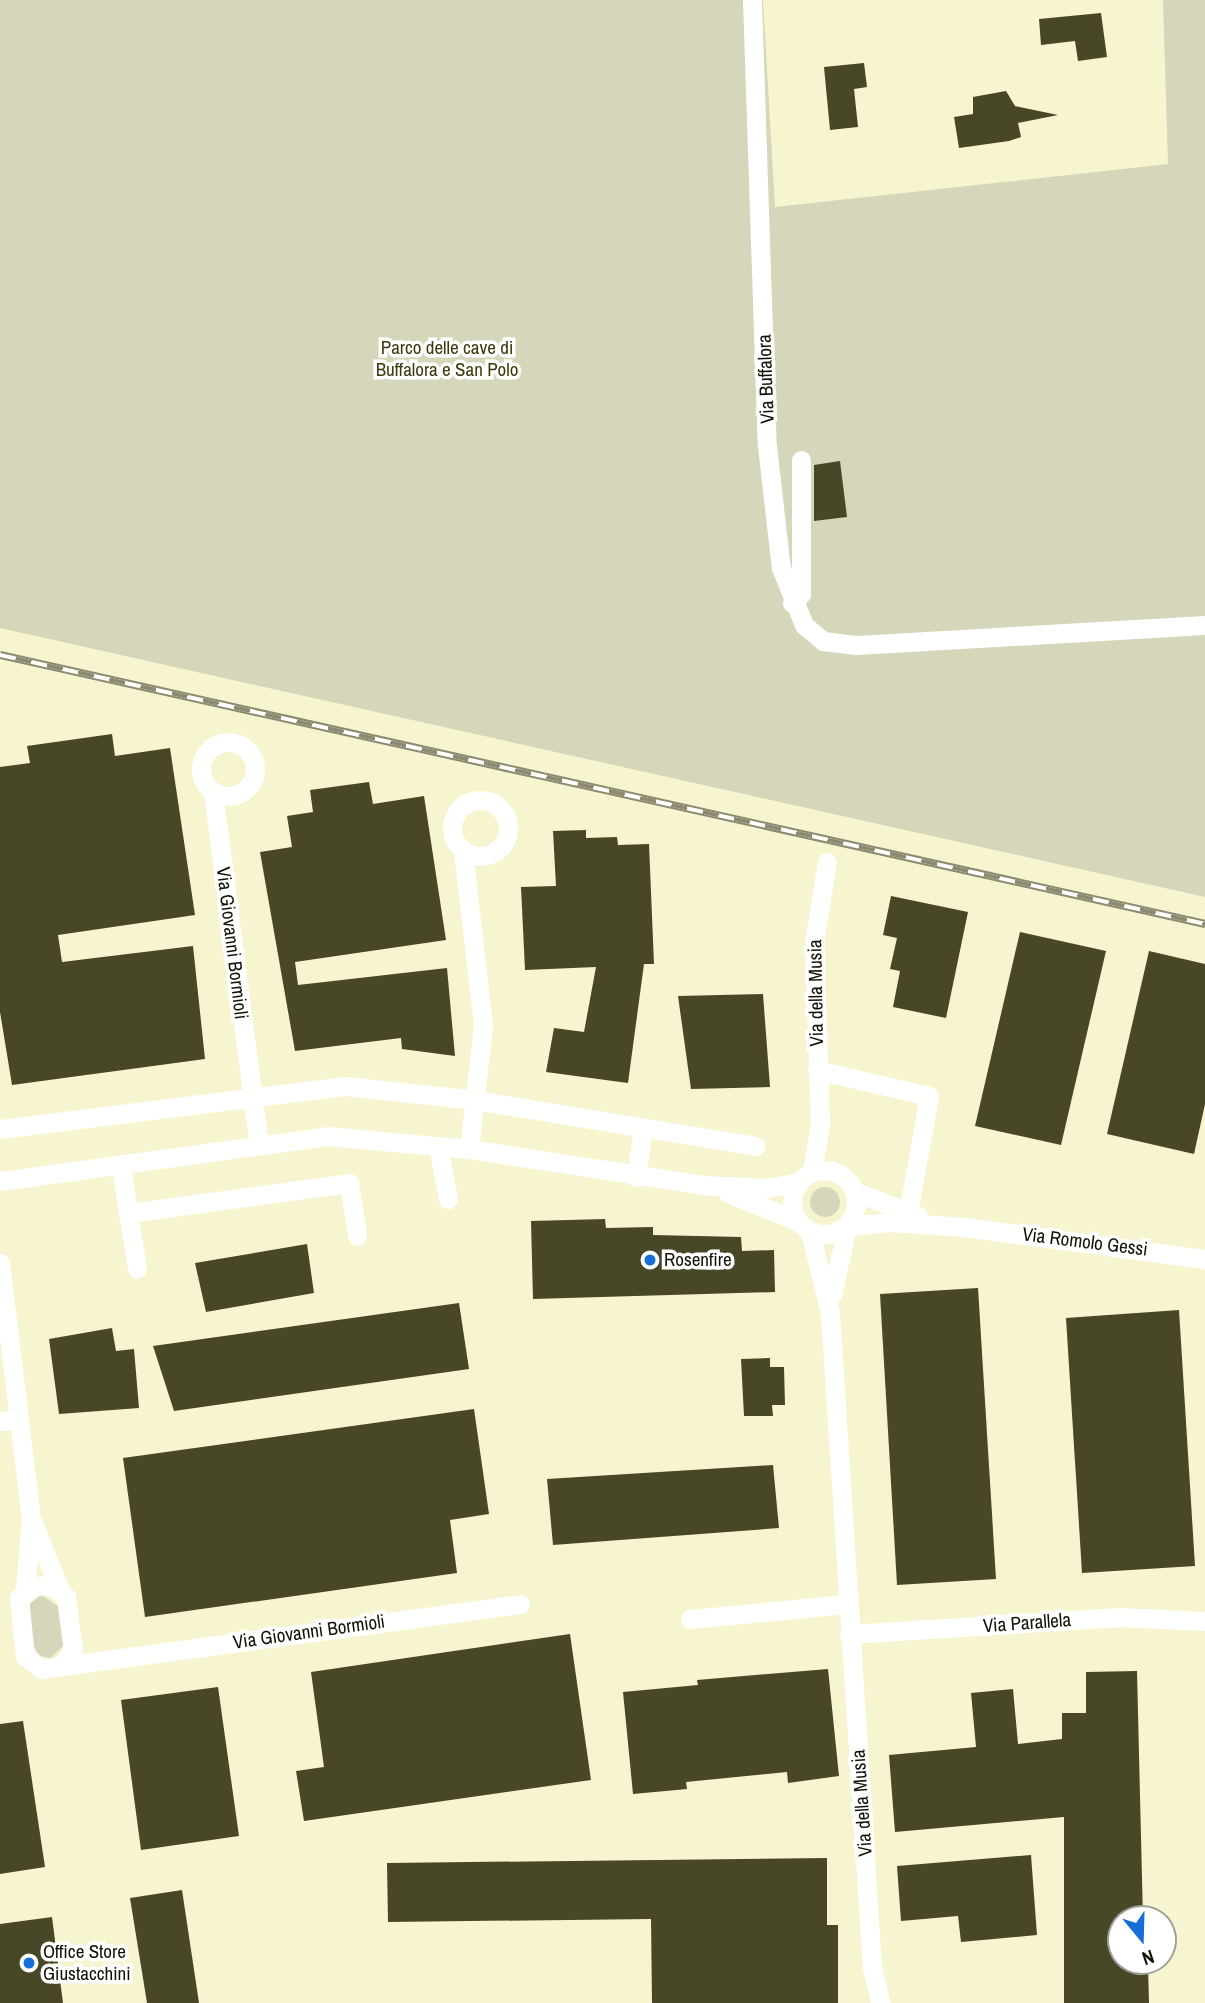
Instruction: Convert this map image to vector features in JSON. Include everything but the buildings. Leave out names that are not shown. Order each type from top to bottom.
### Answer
[{"type":"street","name":"Via Buffalora","points":[[752,0],[767,152],[768,446],[781,568],[792,603],[814,635],[857,645],[1205,625]]},
{"type":"street","points":[[792,603],[801,594],[801,460]]},
{"type":"street","name":"Via Giovanni Bormioli","points":[[213,792],[250,1094],[259,1145]]},
{"type":"street","points":[[463,852],[483,1025],[469,1149]]},
{"type":"street","name":"Via della Musia","points":[[827,862],[814,942],[817,1070],[820,1124],[837,1172],[855,1192],[856,1210],[846,1226],[830,1313],[846,1604],[872,1967],[881,2003]]},
{"type":"street","points":[[817,1070],[929,1096],[908,1213]]},
{"type":"street","points":[[0,1129],[250,1094],[346,1086],[475,1100],[755,1146]]},
{"type":"street","name":"Via della Musia","points":[[820,1124],[805,1177],[791,1201],[804,1227],[830,1313]]},
{"type":"street","points":[[636,1177],[643,1128]]},
{"type":"street","points":[[0,1181],[328,1136],[469,1149],[636,1177],[703,1185],[766,1188],[805,1177],[837,1172]]},
{"type":"street","points":[[438,1146],[448,1199]]},
{"type":"street","points":[[121,1164],[137,1268]]},
{"type":"street","points":[[128,1213],[349,1183],[357,1235]]},
{"type":"street","points":[[703,1185],[829,1235],[846,1226]]},
{"type":"street","name":"Via Romolo Gessi","points":[[855,1192],[908,1213],[964,1227],[1205,1259]]},
{"type":"street","name":"Via Romolo Gessi","points":[[846,1226],[964,1227]]},
{"type":"street","name":"Via Giovanni Bormioli","points":[[0,1262],[9,1420],[31,1519],[60,1590],[68,1658]]},
{"type":"street","name":"Via Giovanni Bormioli","points":[[31,1519],[25,1591],[18,1607],[25,1656],[42,1669],[68,1658],[98,1660],[520,1604]]},
{"type":"street","points":[[25,1591],[36,1586],[60,1590]]},
{"type":"street","points":[[690,1619],[846,1604]]},
{"type":"street","name":"Via Parallela","points":[[849,1634],[1120,1617],[1205,1620]]},
{"type":"green space","name":"Parco delle cave di Buffalora e San Polo","points":[[0,0],[763,0],[775,207],[1168,164],[1163,0],[1205,0],[1205,897],[0,628]]},
{"type":"green space","points":[[825,1187],[836,1191],[840,1202],[836,1213],[825,1217],[814,1213],[810,1202],[814,1191]]},
{"type":"green space","points":[[40,1594],[58,1606],[63,1646],[51,1658],[40,1656],[33,1646],[28,1606]]},
{"type":"railway","points":[[0,655],[1205,924]]},
{"type":"place","name":"Rosenfire","points":[[650,1260]]},
{"type":"place","name":"Office Store Giustacchini","points":[[29,1963]]}]
